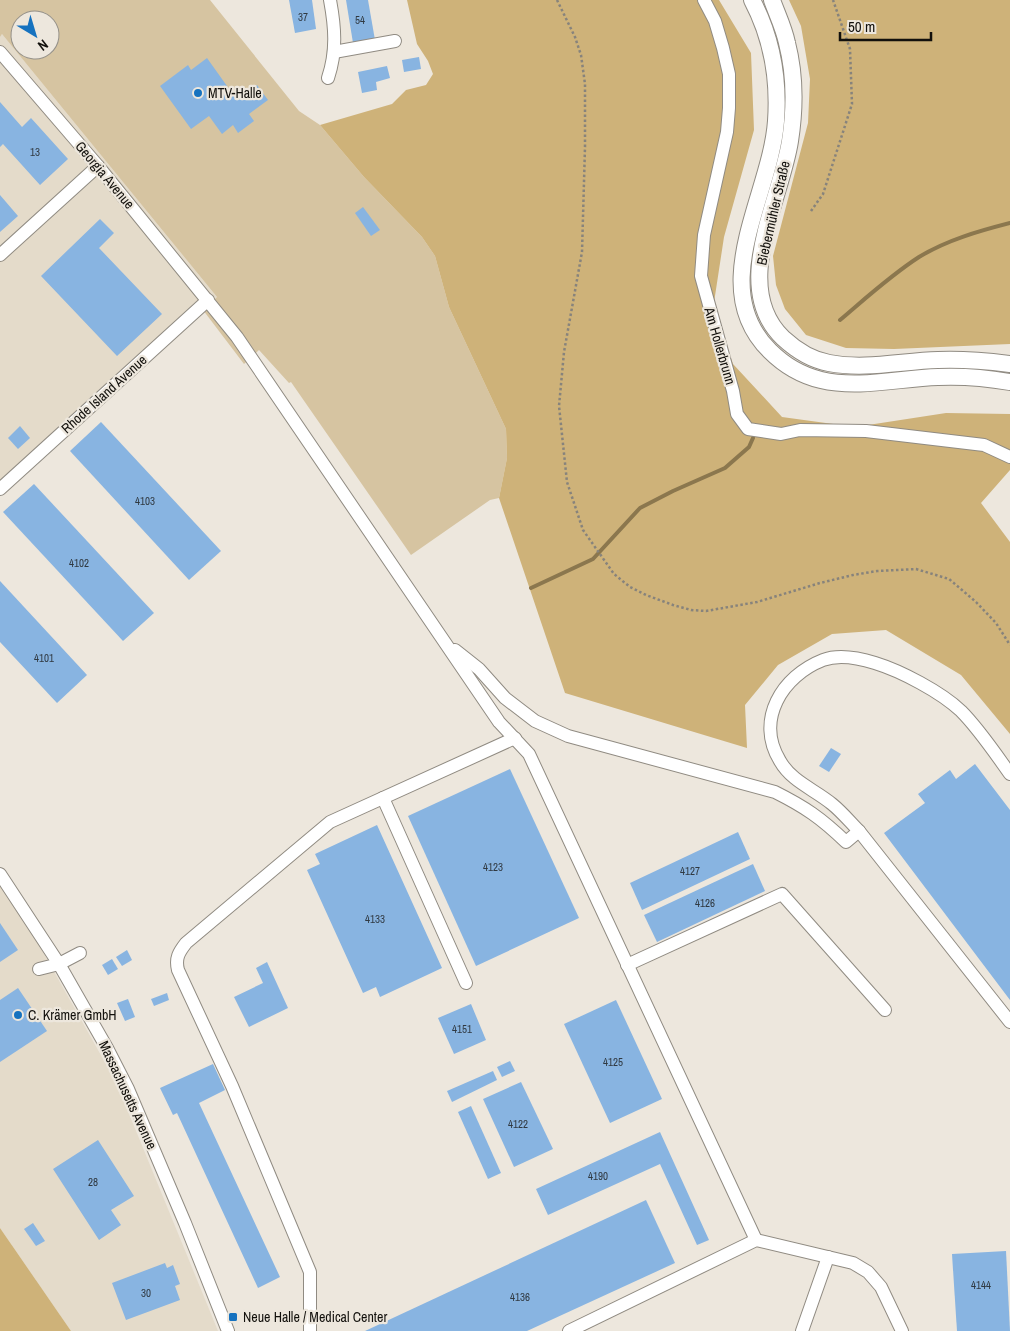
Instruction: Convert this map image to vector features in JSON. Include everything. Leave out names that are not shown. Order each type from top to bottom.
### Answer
[{"type":"main road","points":[[752,0],[762,19],[775,64],[777,87],[776,122],[770,155],[745,248],[741,278],[744,308],[759,340],[784,364],[802,374],[823,381],[860,383],[939,377],[989,378],[1010,382]]},
{"type":"main road","name":"Biebermühler Straße","points":[[772,0],[787,43],[794,87],[790,141],[766,234],[759,272],[762,302],[774,330],[796,350],[828,363],[868,366],[938,360],[976,360],[1010,364]]},
{"type":"street","points":[[328,78],[333,63],[335,26],[330,0]]},
{"type":"street","name":"Am Hollerbrunn","points":[[704,0],[715,21],[723,48],[729,74],[729,108],[727,132],[704,235],[701,276],[737,414],[748,429],[781,434],[800,430],[866,431],[977,443],[1010,457]]},
{"type":"street","points":[[334,52],[395,42]]},
{"type":"street","name":"Georgia Avenue","points":[[0,52],[98,166],[237,337],[500,722],[529,754],[756,1240]]},
{"type":"street","points":[[0,254],[98,166]]},
{"type":"street","name":"Rhode Island Avenue","points":[[0,489],[208,300]]},
{"type":"street","points":[[444,642],[479,669],[505,698],[535,721],[568,736],[775,792],[805,807],[826,822],[846,842],[859,831]]},
{"type":"street","points":[[1010,774],[960,711],[928,687],[875,663],[846,657],[824,660],[803,671],[785,685],[775,704],[770,723],[772,741],[780,761],[797,781],[832,804],[859,831],[1010,1022]]},
{"type":"street","points":[[310,1331],[310,1272],[232,1086],[178,970],[176,961],[179,951],[186,943],[330,822],[515,738]]},
{"type":"street","points":[[382,798],[466,983]]},
{"type":"street","name":"Massachusetts Avenue","points":[[0,874],[59,964],[128,1089],[185,1223],[228,1331]]},
{"type":"street","points":[[627,965],[782,894],[884,1010]]},
{"type":"street","points":[[39,969],[59,964],[80,953]]},
{"type":"street","points":[[569,1331],[756,1240],[853,1263],[868,1272],[881,1287],[902,1331]]},
{"type":"street","points":[[802,1331],[828,1258]]},
{"type":"path","points":[[557,0],[575,37],[581,55],[585,84],[582,252],[564,352],[559,406],[567,482],[583,530],[614,574],[630,587],[673,606],[706,611],[758,602],[853,575],[878,571],[916,569],[949,579],[976,602],[996,623],[1010,645]]},
{"type":"path","points":[[811,210],[823,194],[852,104],[850,49],[833,0]]},
{"type":"shaded area","points":[[0,0],[210,0],[299,111],[320,125],[364,177],[422,237],[435,256],[449,307],[506,429],[507,458],[499,498],[490,500],[411,555],[291,382],[289,383],[259,350],[244,364],[203,310],[217,297],[23,60],[60,60],[60,10],[10,10],[10,44],[2,34],[0,37]]},
{"type":"shaded area","points":[[407,0],[719,0],[751,53],[754,130],[724,237],[713,309],[733,364],[782,417],[855,427],[946,413],[1010,414],[1010,470],[981,503],[1010,542],[1010,734],[961,675],[886,630],[832,634],[778,665],[745,705],[747,748],[565,693],[499,498],[507,458],[506,429],[449,307],[435,256],[422,237],[364,177],[320,125],[392,104],[406,90],[426,85],[433,74],[428,61],[417,44]]},
{"type":"shaded area","points":[[789,0],[1010,0],[1010,344],[894,349],[846,348],[806,335],[785,309],[776,285],[773,256],[808,123],[810,79],[801,26]]},
{"type":"shaded area","points":[[2,34],[10,44],[10,60],[23,60],[217,297],[0,488],[0,37]]},
{"type":"shaded area","points":[[0,886],[34,936],[116,1082],[218,1331],[71,1331],[0,1228]]},
{"type":"shaded area","points":[[0,1228],[71,1331],[0,1331]]},
{"type":"building","points":[[289,0],[312,0],[316,29],[295,33]]},
{"type":"building","points":[[346,0],[368,0],[375,40],[353,43]]},
{"type":"building","points":[[419,57],[421,69],[404,72],[402,60]]},
{"type":"building","name":"MTV-Halle","points":[[207,58],[237,100],[257,85],[268,100],[249,114],[254,121],[238,133],[233,125],[222,134],[209,116],[191,129],[160,86],[188,65],[191,70]]},
{"type":"building","points":[[387,66],[390,78],[376,82],[377,90],[362,93],[358,72]]},
{"type":"building","points":[[0,102],[22,127],[31,118],[68,159],[40,185],[3,144],[0,147]]},
{"type":"building","points":[[0,195],[18,216],[0,232]]},
{"type":"building","points":[[363,207],[380,230],[371,236],[355,213]]},
{"type":"building","points":[[100,219],[114,233],[99,248],[162,314],[117,356],[41,276]]},
{"type":"building","points":[[101,422],[221,551],[189,580],[70,451]]},
{"type":"building","points":[[20,426],[30,438],[18,449],[8,438]]},
{"type":"building","points":[[34,484],[154,613],[123,641],[3,512]]},
{"type":"building","points":[[0,581],[87,675],[57,703],[0,642]]},
{"type":"building","points":[[831,748],[841,754],[829,772],[819,766]]},
{"type":"building","points":[[975,764],[1010,810],[1010,1000],[884,833],[925,803],[918,794],[950,770],[956,779]]},
{"type":"building","points":[[510,769],[579,918],[476,966],[408,816]]},
{"type":"building","points":[[377,825],[442,968],[380,997],[376,987],[363,993],[307,870],[320,864],[315,854]]},
{"type":"building","points":[[738,832],[750,859],[642,910],[630,883]]},
{"type":"building","points":[[753,864],[765,891],[657,942],[644,915]]},
{"type":"building","points":[[0,923],[18,950],[0,962]]},
{"type":"building","points":[[127,950],[132,960],[122,966],[116,957]]},
{"type":"building","points":[[112,959],[118,969],[108,975],[102,965]]},
{"type":"building","points":[[267,962],[288,1008],[249,1027],[234,997],[263,983],[256,968]]},
{"type":"building","name":"C. Krämer GmbH","points":[[18,988],[47,1031],[0,1062],[0,1000]]},
{"type":"building","points":[[167,993],[169,1000],[154,1006],[151,999]]},
{"type":"building","points":[[128,999],[135,1017],[125,1021],[117,1003]]},
{"type":"building","points":[[616,1000],[662,1099],[610,1123],[564,1024]]},
{"type":"building","points":[[471,1004],[486,1040],[454,1054],[438,1018]]},
{"type":"building","points":[[510,1061],[515,1071],[502,1077],[497,1067]]},
{"type":"building","points":[[213,1064],[225,1090],[199,1103],[280,1277],[258,1288],[177,1113],[173,1115],[160,1088]]},
{"type":"building","points":[[493,1071],[497,1080],[452,1102],[447,1091]]},
{"type":"building","points":[[521,1082],[553,1149],[514,1167],[483,1099]]},
{"type":"building","points":[[471,1106],[501,1173],[488,1179],[458,1112]]},
{"type":"building","points":[[660,1132],[709,1240],[697,1245],[660,1164],[548,1215],[536,1189]]},
{"type":"building","points":[[98,1140],[134,1196],[111,1210],[121,1225],[99,1240],[53,1169]]},
{"type":"building","points":[[646,1200],[675,1263],[527,1331],[365,1331]]},
{"type":"building","points":[[33,1223],[45,1241],[36,1246],[24,1229]]},
{"type":"building","points":[[1006,1251],[1010,1331],[957,1331],[952,1254]]},
{"type":"building","points":[[165,1263],[167,1268],[173,1265],[180,1284],[175,1286],[180,1300],[126,1320],[112,1283]]},
{"type":"waterway","points":[[840,320],[889,279],[919,257],[952,241],[1010,223]]},
{"type":"waterway","points":[[531,588],[593,559],[640,508],[725,468],[749,447],[753,438]]},
{"type":"place","name":"MTV-Halle","points":[[198,93]]},
{"type":"place","name":"C. Krämer GmbH","points":[[18,1015]]},
{"type":"place","name":"Neue Halle / Medical Center","points":[[233,1317]]}]
